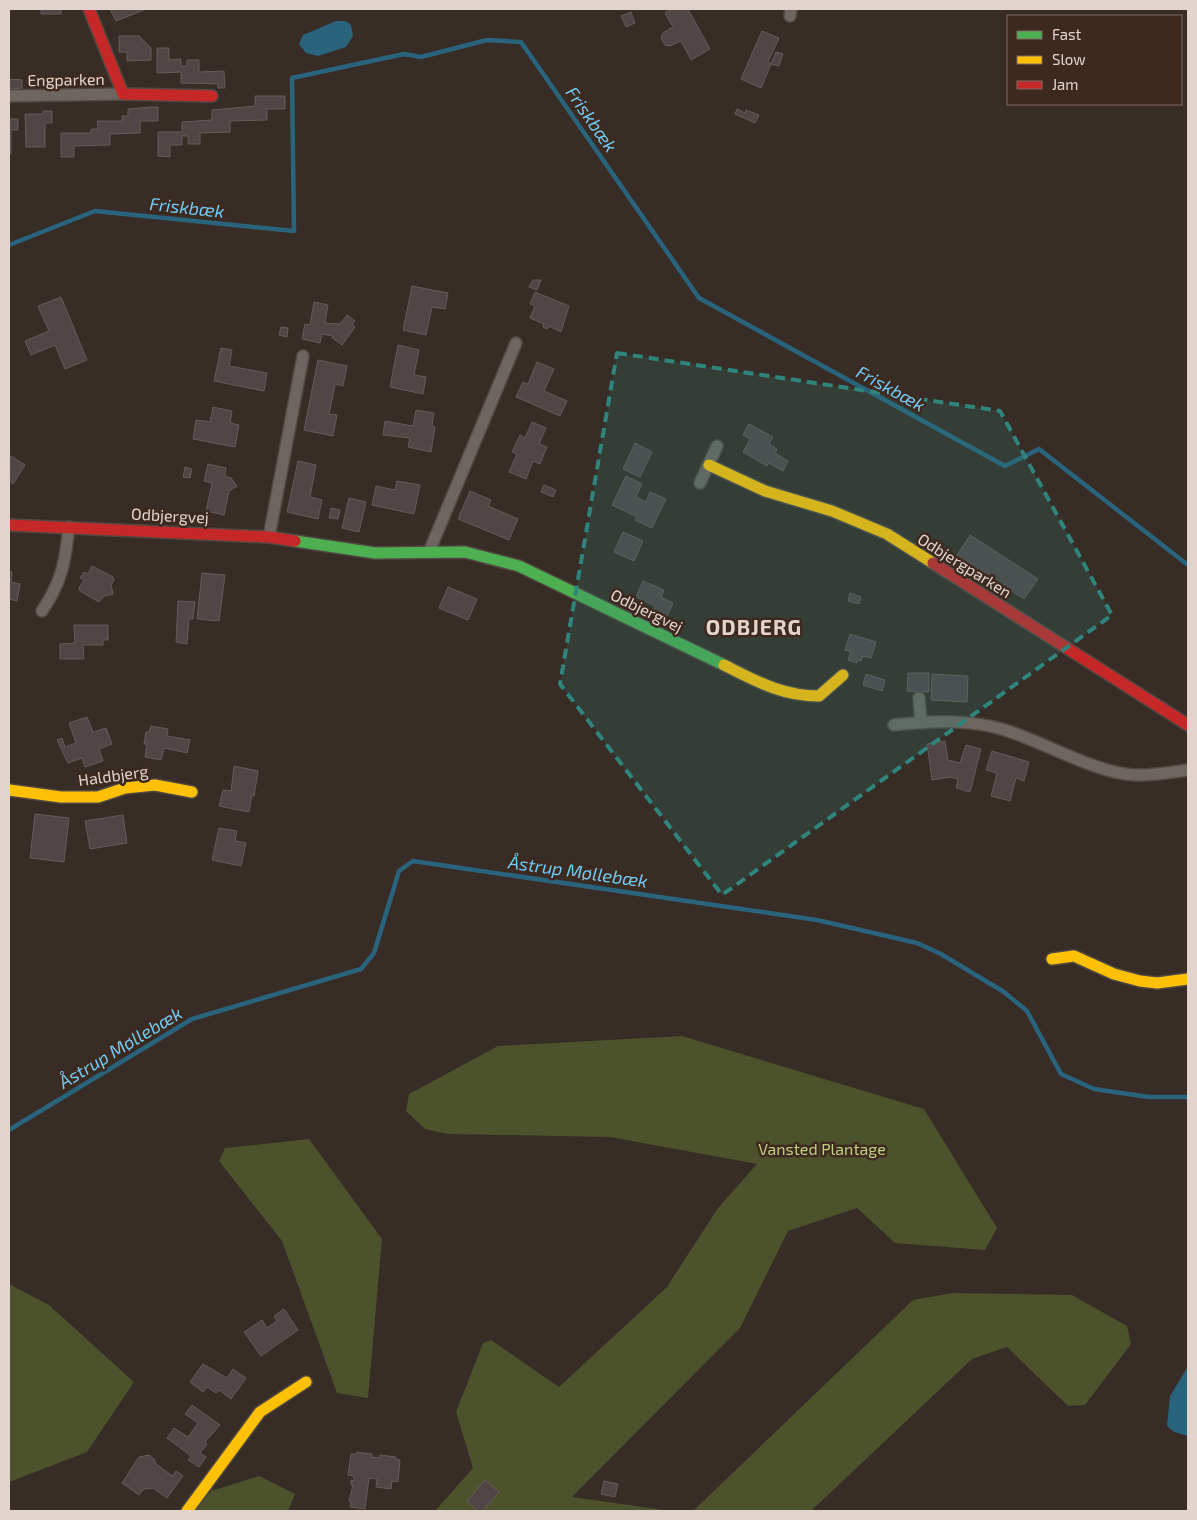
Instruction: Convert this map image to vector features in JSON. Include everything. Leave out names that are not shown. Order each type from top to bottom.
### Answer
[{"type":"street","name":"Engparken","points":[[89,9],[123,94]]},
{"type":"street","name":"Engparken","points":[[9,96],[123,94],[212,96]]},
{"type":"street","points":[[430,552],[516,343]]},
{"type":"street","points":[[269,537],[303,356]]},
{"type":"street","points":[[700,483],[718,446]]},
{"type":"street","name":"Odbjergparken","points":[[709,465],[765,492],[832,511],[887,534],[1188,725]]},
{"type":"street","name":"Odbjergvej","points":[[9,525],[269,537],[375,553],[465,552],[519,566],[768,687],[797,696],[819,696],[843,675]]},
{"type":"street","points":[[42,611],[55,592],[65,564],[69,527]]},
{"type":"street","points":[[919,698],[921,722]]},
{"type":"street","points":[[894,726],[921,722],[966,723],[1004,729],[1104,768],[1134,775],[1188,770]]},
{"type":"street","name":"Haldbjerg","points":[[9,790],[61,796],[98,796],[126,788],[155,785],[192,792]]},
{"type":"street","points":[[1052,959],[1074,956],[1114,974],[1140,981],[1157,983],[1188,979]]},
{"type":"street","points":[[187,1511],[238,1439],[260,1412],[306,1382]]},
{"type":"highlighted area","points":[[617,353],[1000,411],[1112,615],[722,895],[560,684]]},
{"type":"green space","name":"Vansted Plantage","points":[[682,1036],[924,1109],[997,1228],[985,1250],[895,1243],[857,1208],[788,1231],[740,1328],[572,1497],[671,1511],[435,1511],[473,1468],[456,1412],[483,1343],[491,1340],[559,1387],[667,1287],[718,1208],[757,1164],[610,1137],[448,1134],[425,1129],[406,1111],[409,1094],[498,1046]]},
{"type":"green space","points":[[309,1139],[382,1239],[368,1398],[337,1393],[282,1241],[219,1161],[225,1148]]},
{"type":"green space","points":[[9,1284],[49,1305],[134,1382],[87,1452],[9,1482]]},
{"type":"green space","points":[[952,1293],[1072,1295],[1127,1326],[1131,1344],[1085,1405],[1068,1406],[1007,1347],[972,1359],[811,1511],[693,1511],[913,1300]]},
{"type":"green space","points":[[259,1476],[295,1494],[288,1511],[195,1511],[211,1491]]},
{"type":"water","points":[[336,21],[346,21],[351,25],[353,36],[346,47],[318,56],[306,53],[299,44],[303,35]]},
{"type":"water","points":[[1188,1358],[1188,1436],[1174,1432],[1167,1426],[1170,1396],[1187,1368]]},
{"type":"building","points":[[41,9],[61,9],[61,14],[41,14]]},
{"type":"building","points":[[110,9],[144,9],[144,10],[116,21]]},
{"type":"building","points":[[672,9],[688,9],[710,49],[691,60],[681,41],[670,46],[665,45],[661,38],[663,33],[673,27],[665,13]]},
{"type":"building","points":[[631,12],[635,23],[626,27],[621,16]]},
{"type":"building","points":[[762,31],[779,38],[768,62],[771,64],[761,88],[741,79]]},
{"type":"building","points":[[119,36],[139,36],[151,48],[151,60],[127,61],[127,52],[119,52]]},
{"type":"building","points":[[157,48],[169,48],[169,60],[181,59],[181,66],[187,66],[187,60],[199,60],[199,72],[224,71],[225,88],[218,88],[218,84],[181,83],[181,72],[157,73]]},
{"type":"building","points":[[776,52],[783,54],[779,66],[771,64]]},
{"type":"building","points":[[9,79],[22,80],[22,88],[9,89]]},
{"type":"building","points":[[255,96],[285,96],[285,109],[267,109],[267,120],[230,121],[230,132],[200,133],[200,144],[188,144],[188,136],[182,136],[182,145],[170,145],[170,157],[158,156],[158,132],[182,132],[182,122],[212,120],[212,110],[255,106]]},
{"type":"building","points":[[158,107],[158,121],[140,121],[140,133],[110,134],[110,145],[74,146],[74,157],[61,157],[61,133],[91,133],[91,129],[98,129],[97,121],[122,121],[122,116],[128,116],[128,109]]},
{"type":"building","points":[[737,109],[745,113],[746,110],[759,115],[755,123],[735,114]]},
{"type":"building","points":[[43,111],[52,111],[52,123],[45,123],[45,147],[26,147],[25,114],[43,114]]},
{"type":"building","points":[[10,119],[18,119],[18,130],[11,130],[11,154],[9,154]]},
{"type":"building","points":[[533,280],[541,280],[537,290],[529,287]]},
{"type":"building","points":[[412,286],[448,293],[445,309],[432,307],[426,335],[403,330]]},
{"type":"building","points":[[535,292],[569,306],[561,332],[549,326],[547,329],[543,327],[544,324],[530,318],[535,306],[530,304]]},
{"type":"building","points":[[61,297],[87,360],[65,369],[55,345],[31,355],[25,341],[49,331],[38,306]]},
{"type":"building","points":[[314,302],[328,305],[325,323],[340,324],[347,315],[355,321],[352,325],[355,327],[342,345],[332,338],[333,336],[322,334],[320,343],[302,339],[305,324],[310,325]]},
{"type":"building","points":[[281,327],[288,328],[287,337],[279,335]]},
{"type":"building","points":[[398,345],[419,350],[414,375],[426,377],[423,394],[390,387]]},
{"type":"building","points":[[221,348],[232,350],[229,366],[267,373],[264,391],[214,381]]},
{"type":"building","points":[[318,360],[347,366],[343,386],[335,384],[329,414],[337,415],[333,436],[304,430]]},
{"type":"building","points":[[537,362],[554,369],[544,391],[567,401],[560,416],[516,397],[523,382],[528,384]]},
{"type":"building","points":[[213,407],[232,411],[230,423],[239,425],[235,447],[193,439],[196,420],[210,422]]},
{"type":"building","points":[[416,410],[434,413],[432,426],[435,427],[431,452],[408,447],[410,438],[383,435],[385,421],[413,426]]},
{"type":"building","points":[[532,422],[546,428],[539,444],[547,447],[540,464],[533,461],[526,479],[509,472],[517,454],[512,452],[520,435],[525,438]]},
{"type":"building","points":[[749,424],[773,437],[769,444],[777,449],[775,453],[788,461],[783,471],[769,463],[767,466],[743,452],[750,439],[743,435]]},
{"type":"building","points":[[635,443],[652,452],[640,477],[623,469]]},
{"type":"building","points":[[9,455],[25,465],[13,484],[9,481]]},
{"type":"building","points":[[298,461],[316,465],[310,497],[322,500],[318,519],[287,512]]},
{"type":"building","points":[[208,464],[226,468],[225,476],[231,478],[237,486],[229,491],[224,515],[206,511],[212,483],[204,481]]},
{"type":"building","points":[[185,467],[192,469],[190,478],[183,477]]},
{"type":"building","points":[[626,476],[642,484],[636,497],[646,502],[650,492],[666,499],[652,528],[635,520],[637,517],[612,505]]},
{"type":"building","points":[[397,481],[420,485],[414,514],[372,505],[376,486],[395,490]]},
{"type":"building","points":[[544,485],[556,490],[553,497],[541,492]]},
{"type":"building","points":[[470,491],[491,500],[488,506],[518,519],[509,540],[458,519]]},
{"type":"building","points":[[349,498],[366,502],[359,532],[342,528]]},
{"type":"building","points":[[331,508],[340,510],[338,519],[329,518]]},
{"type":"building","points":[[623,532],[643,541],[634,561],[614,552]]},
{"type":"building","points":[[970,535],[1038,579],[1024,599],[957,555]]},
{"type":"building","points":[[92,566],[113,577],[114,580],[111,585],[113,594],[104,596],[99,602],[80,591],[79,588],[84,580],[80,578],[84,572],[88,574]]},
{"type":"building","points":[[9,571],[12,572],[11,582],[20,584],[17,601],[9,599]]},
{"type":"building","points":[[202,573],[225,575],[219,621],[197,619]]},
{"type":"building","points":[[643,581],[664,590],[661,597],[673,603],[665,621],[651,615],[655,606],[636,597]]},
{"type":"building","points":[[448,587],[477,599],[468,620],[439,608]]},
{"type":"building","points":[[850,593],[861,597],[859,604],[848,601]]},
{"type":"building","points":[[178,601],[195,602],[193,619],[189,619],[187,644],[176,642]]},
{"type":"building","points":[[74,625],[108,625],[108,640],[103,640],[103,645],[83,645],[84,659],[60,659],[60,644],[75,643]]},
{"type":"building","points":[[850,634],[876,642],[871,658],[863,656],[861,661],[858,660],[857,663],[848,660],[851,652],[845,650]]},
{"type":"building","points":[[908,673],[929,673],[929,692],[907,691]]},
{"type":"building","points":[[866,674],[885,680],[882,691],[863,685]]},
{"type":"building","points":[[932,674],[968,676],[967,702],[931,700]]},
{"type":"building","points":[[87,717],[93,732],[106,728],[112,744],[99,749],[103,761],[85,767],[82,758],[68,763],[57,740],[62,738],[65,747],[76,743],[69,723]]},
{"type":"building","points":[[151,726],[168,729],[167,736],[190,740],[187,753],[164,748],[161,760],[145,757],[147,744],[144,744],[146,732],[149,732]]},
{"type":"building","points":[[945,741],[948,760],[960,763],[966,745],[981,749],[970,792],[956,788],[958,779],[950,777],[932,780],[927,744]]},
{"type":"building","points":[[992,751],[1029,762],[1024,781],[1016,778],[1010,801],[991,796],[997,773],[986,770]]},
{"type":"building","points":[[234,766],[258,771],[249,812],[219,806],[223,790],[231,791]]},
{"type":"building","points":[[35,814],[69,818],[64,862],[30,858]]},
{"type":"building","points":[[123,815],[127,843],[90,849],[85,821]]},
{"type":"building","points":[[219,828],[237,831],[235,841],[246,843],[241,866],[212,860]]},
{"type":"building","points":[[284,1309],[298,1330],[261,1356],[244,1332],[262,1320],[267,1328],[277,1321],[274,1316]]},
{"type":"building","points":[[203,1364],[227,1378],[233,1369],[246,1378],[231,1399],[219,1390],[216,1393],[207,1387],[203,1392],[190,1382]]},
{"type":"building","points":[[192,1405],[220,1425],[205,1442],[207,1444],[200,1453],[206,1457],[199,1467],[188,1460],[191,1456],[167,1438],[174,1428],[188,1437],[198,1423],[185,1414]]},
{"type":"building","points":[[357,1452],[372,1454],[372,1457],[380,1458],[380,1455],[396,1457],[395,1459],[400,1460],[398,1482],[392,1481],[391,1489],[376,1487],[377,1479],[369,1478],[365,1509],[350,1507],[351,1502],[349,1501],[353,1485],[351,1485],[351,1480],[354,1481],[354,1476],[348,1475],[351,1454],[356,1454]]},
{"type":"building","points":[[149,1455],[155,1460],[155,1463],[172,1476],[176,1471],[183,1476],[167,1498],[153,1488],[144,1489],[139,1495],[122,1483],[139,1457]]},
{"type":"building","points":[[485,1480],[499,1492],[483,1511],[478,1511],[467,1501]]},
{"type":"building","points":[[604,1481],[618,1484],[615,1497],[601,1494]]},
{"type":"waterway","name":"Friskbæk","points":[[9,245],[95,211],[294,231],[292,78],[404,54],[421,57],[487,40],[521,42],[699,298],[1005,466],[1039,449],[1188,565]]},
{"type":"waterway","name":"Åstrup Møllebæk","points":[[9,1130],[192,1019],[361,969],[374,953],[399,871],[413,861],[817,920],[917,943],[941,954],[1004,992],[1027,1011],[1061,1074],[1094,1089],[1149,1097],[1188,1097]]},
{"type":"traffic: fast","points":[[295,541],[375,553],[465,552],[519,566],[724,665]]},
{"type":"traffic: slow","points":[[709,465],[765,491],[832,511],[887,534],[933,563]]},
{"type":"traffic: slow","points":[[724,665],[770,686],[806,695],[819,696],[843,675]]},
{"type":"traffic: slow","points":[[9,790],[61,797],[98,797],[125,788],[155,785],[192,792]]},
{"type":"traffic: slow","points":[[1052,959],[1074,956],[1114,974],[1140,981],[1157,983],[1188,979]]},
{"type":"traffic: slow","points":[[187,1511],[260,1412],[306,1382]]},
{"type":"traffic: jam","points":[[89,9],[123,94],[212,96]]},
{"type":"traffic: jam","points":[[9,525],[269,537],[295,541]]},
{"type":"traffic: jam","points":[[933,563],[1188,725]]},
{"type":"district","name":"ODBJERG","points":[[754,626]]}]
